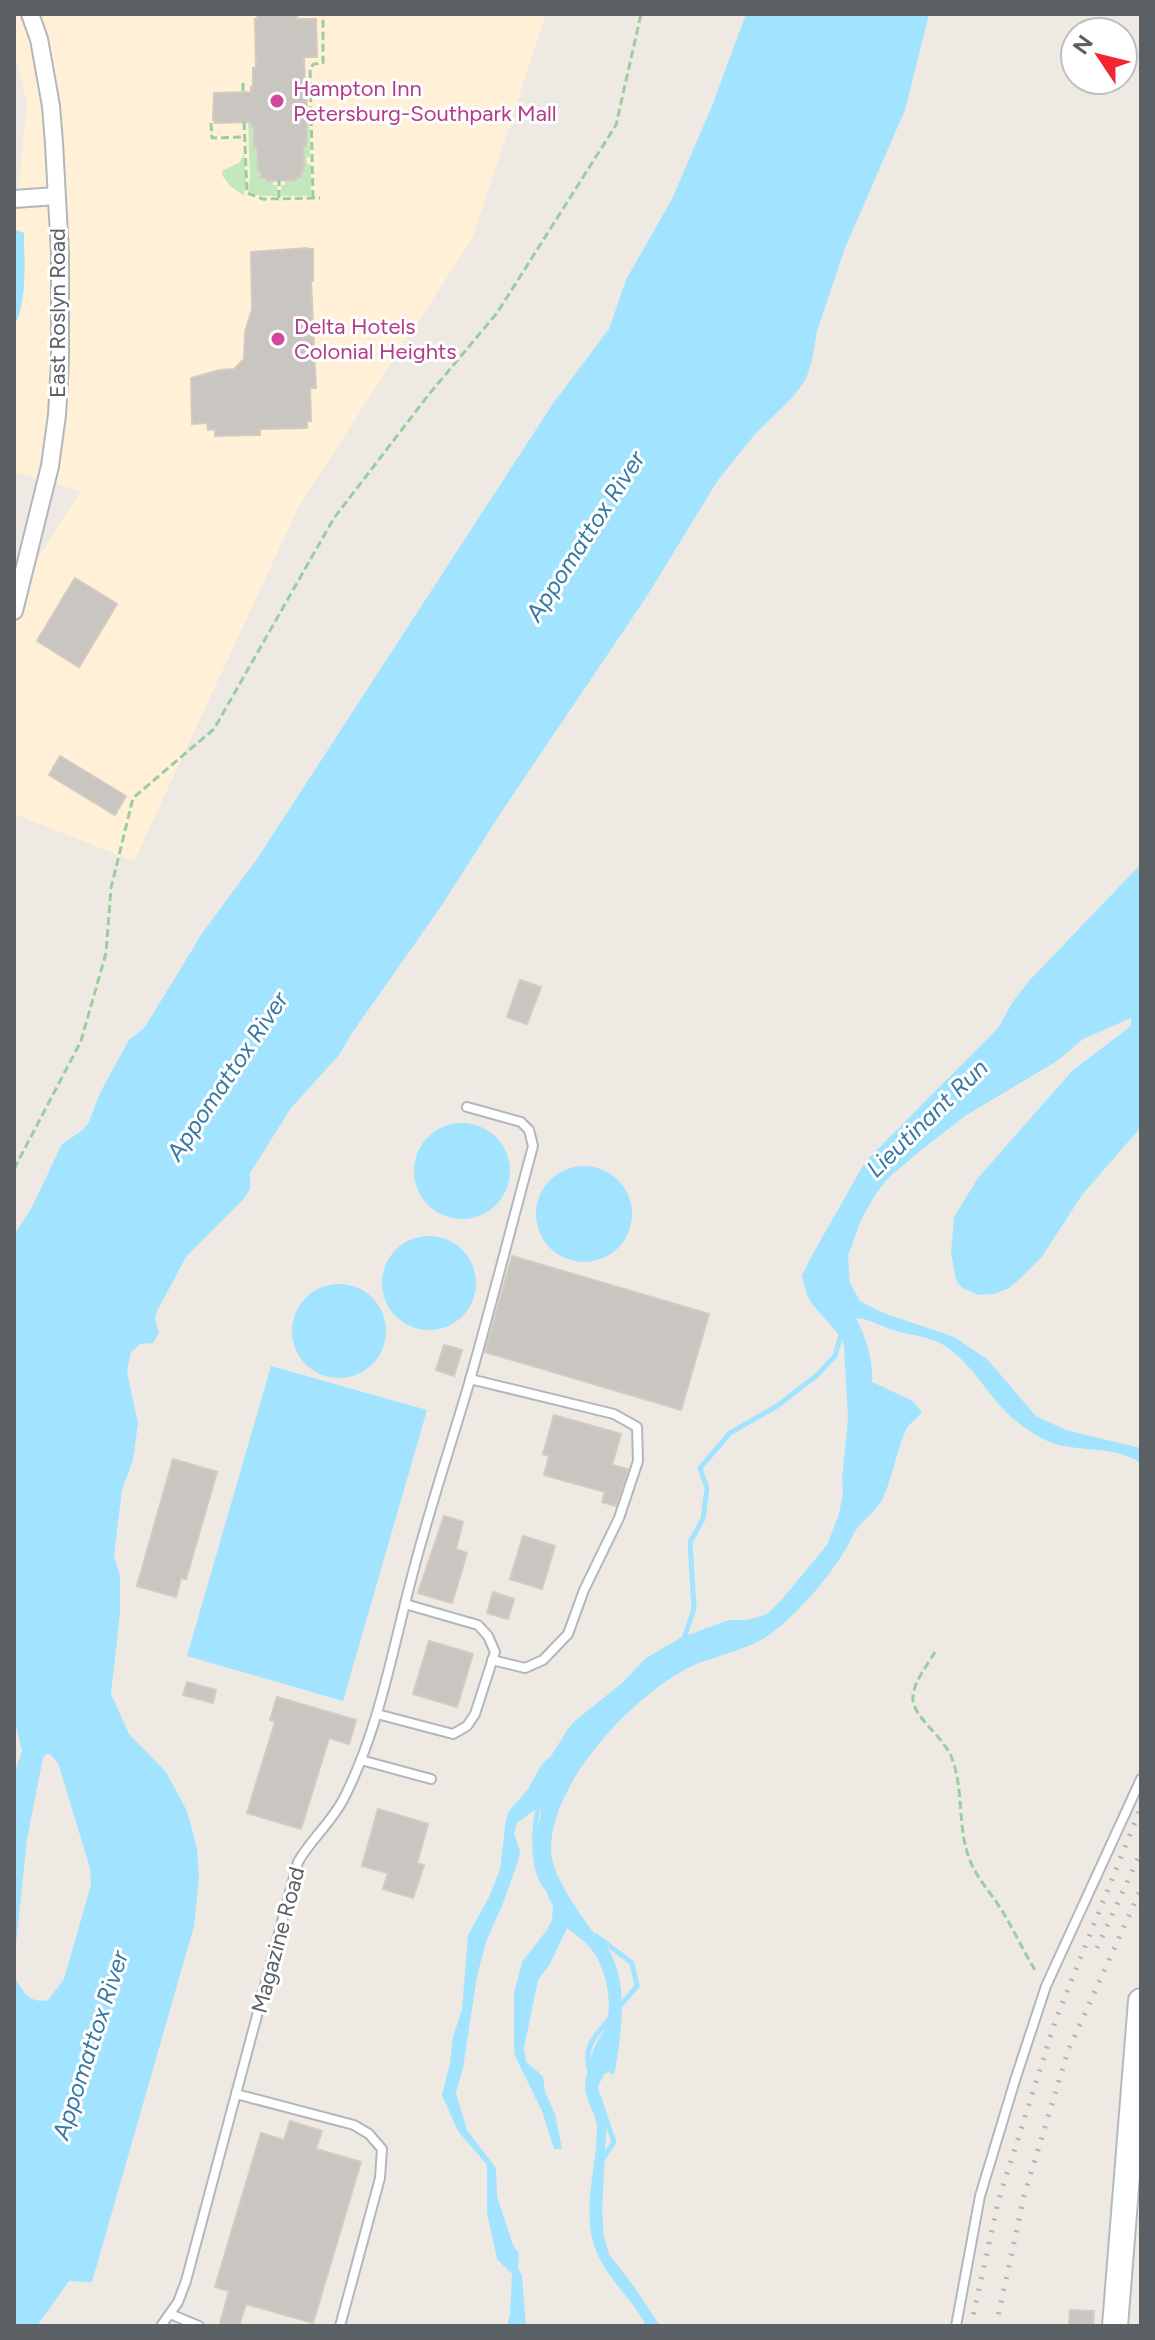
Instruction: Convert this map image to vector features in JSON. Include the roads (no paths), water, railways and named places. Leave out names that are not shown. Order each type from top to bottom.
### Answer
[{"type":"street","name":"East Roslyn Road","points":[[14,611],[50,466],[57,415],[61,294],[51,106],[39,39],[30,14]]},
{"type":"street","points":[[14,199],[56,196]]},
{"type":"street","points":[[1115,2326],[1141,2001]]},
{"type":"lane","name":"Magazine Road","points":[[161,2326],[178,2302],[186,2281],[298,1862],[343,1800],[377,1714],[533,1146],[529,1130],[521,1122],[467,1107]]},
{"type":"lane","points":[[470,1379],[614,1414],[637,1427],[638,1461],[619,1518],[584,1590],[568,1634],[543,1660],[525,1668],[492,1660]]},
{"type":"lane","points":[[377,1714],[453,1734],[467,1726],[475,1714],[495,1652],[488,1636],[478,1625],[405,1604]]},
{"type":"lane","points":[[361,1760],[431,1779]]},
{"type":"lane","points":[[956,2326],[980,2196],[1046,1986],[1141,1779]]},
{"type":"lane","points":[[236,2094],[354,2125],[369,2134],[382,2149],[380,2178],[340,2326]]},
{"type":"lane","points":[[170,2314],[199,2326]]},
{"type":"water","name":"Appomattox River","points":[[746,14],[929,14],[905,110],[845,248],[817,331],[806,379],[718,480],[647,596],[442,905],[339,1055],[291,1108],[250,1173],[250,1189],[243,1200],[186,1257],[157,1311],[155,1319],[159,1333],[153,1343],[140,1344],[131,1352],[127,1372],[138,1423],[133,1460],[122,1490],[114,1556],[120,1576],[120,1614],[111,1694],[129,1734],[166,1772],[187,1811],[197,1849],[199,1878],[194,1926],[92,2282],[69,2281],[37,2326],[14,2326],[14,1976],[31,1998],[48,2000],[64,1979],[91,1885],[90,1868],[58,1763],[46,1754],[27,1839],[14,1963],[14,1774],[22,1751],[14,1718],[14,1235],[32,1207],[62,1144],[83,1130],[89,1122],[100,1093],[129,1040],[145,1027],[203,932],[257,859],[552,405],[609,329],[626,280],[672,199],[712,106]]},
{"type":"water","points":[[14,229],[24,233],[25,268],[21,305],[14,326]]},
{"type":"water","points":[[1141,864],[1141,1127],[1082,1195],[1041,1258],[1024,1275],[1009,1288],[994,1294],[978,1295],[961,1287],[956,1280],[951,1253],[954,1217],[978,1178],[1072,1071],[1131,1026],[1131,1018],[1083,1039],[1057,1061],[965,1116],[920,1151],[888,1178],[875,1195],[861,1220],[848,1256],[850,1283],[860,1301],[881,1312],[954,1337],[987,1359],[1036,1416],[1066,1430],[1140,1448],[1141,1463],[1117,1453],[1065,1446],[1041,1438],[1006,1412],[949,1348],[933,1340],[856,1318],[868,1348],[872,1382],[913,1401],[922,1412],[906,1430],[881,1502],[857,1529],[820,1585],[772,1633],[753,1644],[688,1668],[666,1681],[620,1720],[580,1770],[555,1823],[551,1849],[555,1869],[579,1912],[611,1954],[618,1972],[622,2000],[615,2071],[613,2075],[609,2072],[604,2074],[596,2091],[607,2115],[602,2211],[604,2237],[609,2254],[660,2326],[646,2326],[602,2263],[592,2238],[589,2211],[597,2128],[585,2087],[591,2055],[606,2024],[608,1997],[605,1978],[594,1953],[567,1928],[550,1964],[538,1980],[524,2048],[526,2062],[543,2076],[562,2149],[554,2149],[542,2111],[515,2056],[514,1993],[522,1962],[547,1930],[553,1907],[535,1852],[541,1805],[517,1823],[514,1834],[520,1850],[519,1858],[486,1942],[456,2093],[467,2130],[496,2168],[497,2197],[513,2245],[519,2253],[518,2268],[522,2276],[526,2326],[507,2326],[512,2274],[497,2259],[487,2213],[487,2165],[458,2131],[442,2095],[453,2036],[462,2010],[468,1935],[500,1870],[509,1811],[576,1720],[622,1683],[646,1658],[682,1637],[729,1620],[748,1620],[767,1614],[827,1545],[839,1514],[843,1492],[848,1418],[844,1346],[841,1337],[812,1304],[802,1276],[865,1162],[999,1027],[1028,982]]},
{"type":"water","points":[[462,1123],[480,1126],[496,1137],[507,1153],[510,1171],[507,1189],[496,1205],[480,1216],[462,1219],[444,1216],[428,1205],[417,1189],[414,1171],[417,1153],[428,1137],[444,1126]]},
{"type":"water","points":[[584,1166],[602,1170],[618,1180],[628,1196],[632,1214],[628,1232],[618,1248],[602,1258],[584,1262],[566,1258],[550,1248],[540,1232],[536,1214],[540,1196],[550,1180],[566,1170]]},
{"type":"water","points":[[420,1236],[438,1236],[463,1249],[473,1265],[476,1283],[473,1301],[463,1317],[438,1330],[420,1330],[395,1317],[382,1292],[382,1274],[395,1249]]},
{"type":"water","points":[[339,1284],[357,1287],[372,1298],[383,1313],[386,1331],[383,1349],[372,1364],[357,1375],[339,1378],[321,1375],[306,1364],[295,1349],[292,1331],[295,1313],[306,1298],[321,1287]]},
{"type":"water","points":[[271,1366],[427,1410],[343,1701],[187,1656]]},
{"type":"waterway","name":"Lieutinant Run","points":[[683,1641],[694,1609],[690,1542],[703,1519],[707,1488],[700,1468],[730,1433],[777,1406],[816,1376],[835,1356],[842,1331]]},
{"type":"waterway","name":"Lieutinant Run","points":[[540,1801],[535,1835],[536,1860],[549,1890]]},
{"type":"waterway","name":"Lieutinant Run","points":[[596,1936],[632,1963],[637,1986],[620,2006]]},
{"type":"waterway","name":"Lieutinant Run","points":[[591,2074],[588,2065],[591,2043],[611,2017]]},
{"type":"waterway","name":"Lieutinant Run","points":[[594,2084],[614,2142],[603,2159]]},
{"type":"railway","points":[[971,2326],[998,2202],[1056,2019],[1141,1807]]},
{"type":"railway","points":[[1097,1948],[1141,1852]]},
{"type":"railway","points":[[996,2326],[1024,2196],[1068,2051],[1141,1889]]},
{"type":"place","name":"Hampton Inn Petersburg-Southpark Mall","points":[[277,101]]},
{"type":"place","name":"Delta Hotels Colonial Heights","points":[[278,339]]}]
